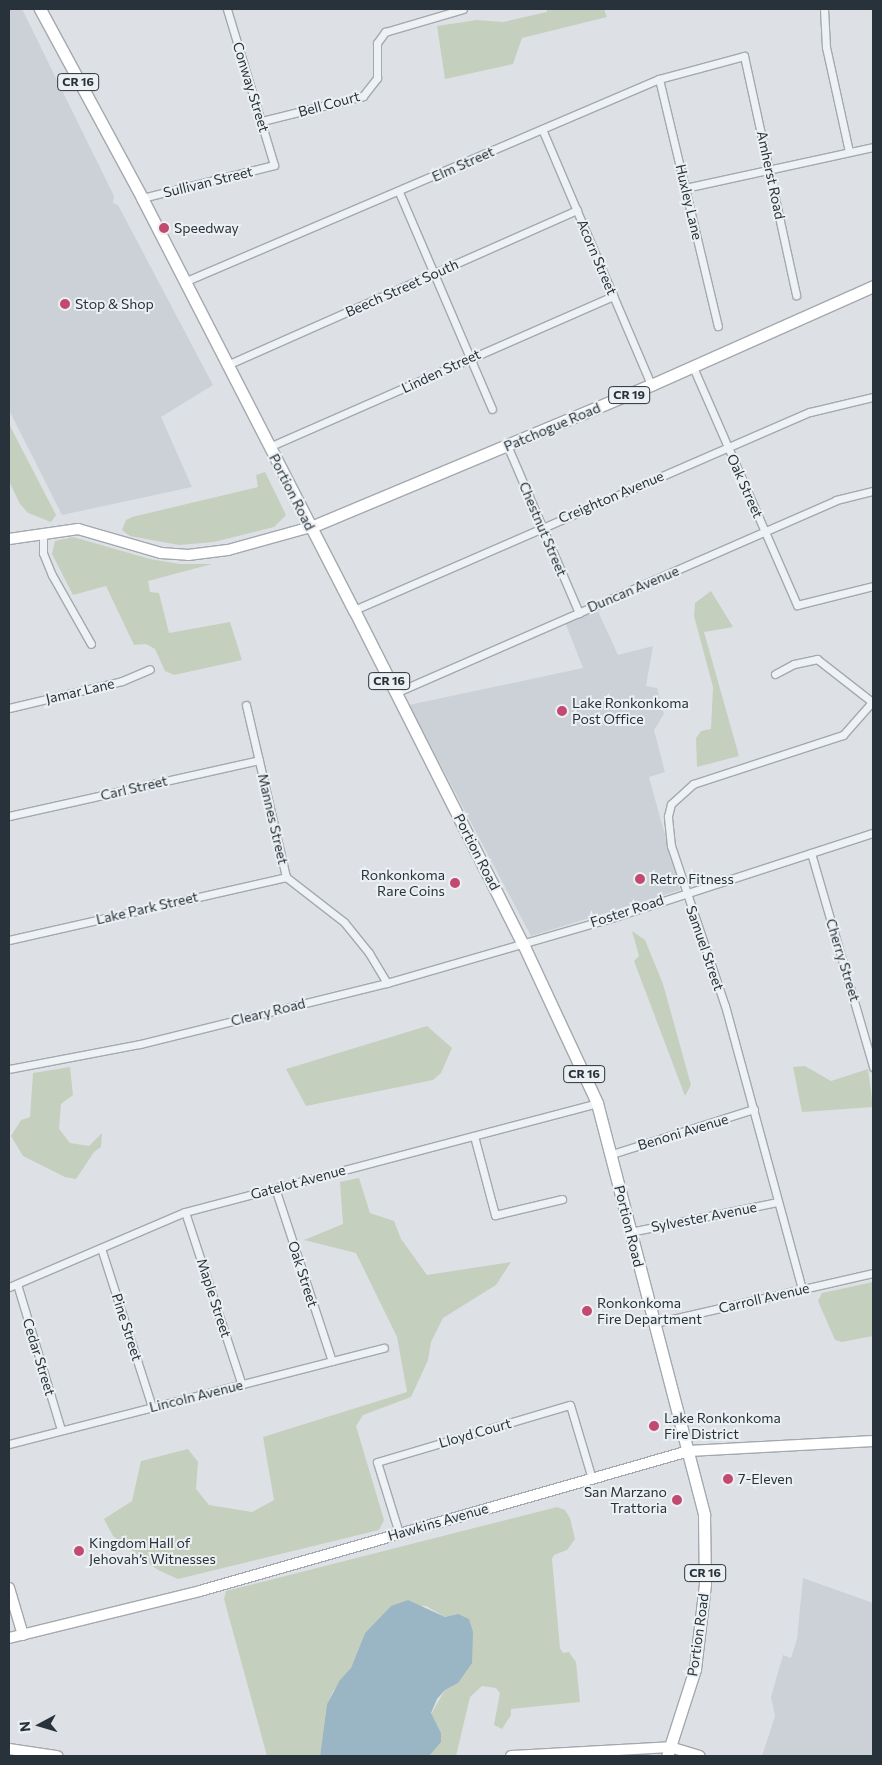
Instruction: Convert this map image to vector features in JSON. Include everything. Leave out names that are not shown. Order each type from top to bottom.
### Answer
[{"type":"main road","name":"Portion Road","points":[[40,9],[142,198],[354,610],[523,944],[598,1103],[704,1515],[705,1584],[695,1669],[668,1752]]},
{"type":"main road","name":"Patchogue Road","points":[[310,527],[693,367],[873,286]]},
{"type":"street","name":"Conway Street","points":[[227,9],[274,165]]},
{"type":"street","name":"Bell Court","points":[[262,121],[363,96],[378,78],[377,43],[384,32],[463,9]]},
{"type":"street","points":[[824,9],[826,47],[850,152]]},
{"type":"street","name":"Elm Street","points":[[184,282],[399,192],[659,79],[744,56]]},
{"type":"street","name":"Amherst Road","points":[[744,56],[796,295]]},
{"type":"street","name":"Huxley Lane","points":[[659,79],[718,326]]},
{"type":"street","name":"Acorn Street","points":[[542,129],[650,385]]},
{"type":"street","points":[[686,188],[873,147]]},
{"type":"street","name":"Sullivan Street","points":[[142,198],[274,165]]},
{"type":"street","points":[[399,192],[492,409]]},
{"type":"street","name":"Beech Street South","points":[[227,366],[577,210]]},
{"type":"street","name":"Linden Street","points":[[269,447],[469,356],[613,296]]},
{"type":"street","name":"Oak Street","points":[[693,367],[796,605],[873,586]]},
{"type":"street","name":"Creighton Avenue","points":[[354,610],[810,412],[873,397]]},
{"type":"street","name":"Chestnut Street","points":[[507,445],[578,613]]},
{"type":"street","name":"Duncan Avenue","points":[[395,693],[836,500],[873,491]]},
{"type":"street","points":[[9,539],[43,532],[78,529],[161,553],[188,555],[237,548],[310,527]]},
{"type":"street","points":[[43,532],[44,553],[52,574],[91,644]]},
{"type":"street","points":[[775,674],[794,664],[816,659],[873,701]]},
{"type":"street","name":"Jamar Lane","points":[[9,708],[122,682],[150,669]]},
{"type":"street","name":"Samuel Street","points":[[802,1289],[725,1006],[686,892],[668,832],[669,811],[675,798],[687,788],[703,780],[843,735],[873,701]]},
{"type":"street","name":"Mannes Street","points":[[246,704],[286,877],[344,922],[369,953],[387,983]]},
{"type":"street","name":"Carl Street","points":[[9,816],[259,760]]},
{"type":"street","name":"Foster Road","points":[[523,944],[873,833]]},
{"type":"street","name":"Cherry Street","points":[[811,854],[873,1067]]},
{"type":"street","name":"Lake Park Street","points":[[9,940],[286,877]]},
{"type":"street","name":"Cleary Road","points":[[9,1069],[140,1044],[387,983],[523,944]]},
{"type":"street","name":"Gatelot Avenue","points":[[9,1287],[185,1212],[598,1103]]},
{"type":"street","name":"Benoni Avenue","points":[[612,1154],[754,1109]]},
{"type":"street","points":[[474,1136],[494,1215],[562,1199]]},
{"type":"street","name":"Oak Street","points":[[275,1188],[332,1361]]},
{"type":"street","name":"Sylvester Avenue","points":[[630,1232],[778,1202]]},
{"type":"street","name":"Maple Street","points":[[185,1212],[242,1385]]},
{"type":"street","name":"Pine Street","points":[[101,1248],[152,1407]]},
{"type":"street","name":"Carroll Avenue","points":[[655,1323],[873,1273]]},
{"type":"street","name":"Cedar Street","points":[[17,1284],[61,1430]]},
{"type":"street","name":"Lincoln Avenue","points":[[9,1444],[384,1348]]},
{"type":"street","name":"Lloyd Court","points":[[399,1533],[378,1462],[570,1405],[592,1479]]},
{"type":"street","name":"Hawkins Avenue","points":[[9,1638],[200,1591],[689,1452],[873,1441]]},
{"type":"street","points":[[9,1588],[23,1635]]},
{"type":"street","points":[[9,1748],[57,1756]]},
{"type":"street","points":[[511,1756],[668,1752],[700,1756]]},
{"type":"shaded area","points":[[9,9],[22,9],[114,196],[113,203],[118,205],[213,385],[161,417],[192,487],[62,515],[9,410]]},
{"type":"shaded area","points":[[597,609],[618,655],[653,646],[646,686],[657,688],[664,714],[654,730],[665,772],[649,777],[680,890],[531,936],[409,705],[583,668],[565,622]]},
{"type":"shaded area","points":[[803,1578],[873,1603],[873,1756],[762,1756],[775,1716],[771,1697],[783,1655],[791,1658],[797,1639]]},
{"type":"green space","points":[[547,9],[604,9],[607,17],[522,38],[513,64],[445,79],[437,26],[477,20],[503,22],[547,12]]},
{"type":"green space","points":[[9,424],[56,515],[51,522],[28,513],[20,504],[9,481]]},
{"type":"green space","points":[[265,472],[286,515],[274,527],[214,542],[179,545],[130,536],[122,530],[126,520],[132,517],[258,487],[256,475]]},
{"type":"green space","points":[[73,537],[150,559],[180,564],[212,564],[148,581],[150,592],[159,593],[169,633],[230,622],[242,660],[174,675],[165,671],[155,649],[146,644],[134,645],[106,586],[73,595],[52,554],[55,541]]},
{"type":"green space","points":[[711,591],[733,627],[704,632],[739,756],[697,767],[696,738],[701,731],[711,729],[713,687],[694,616],[695,603]]},
{"type":"green space","points":[[632,931],[645,940],[663,984],[691,1085],[685,1096],[634,961],[639,956]]},
{"type":"green space","points":[[427,1026],[452,1048],[441,1073],[433,1080],[306,1106],[286,1069]]},
{"type":"green space","points":[[805,1066],[831,1081],[868,1069],[873,1107],[802,1112],[793,1067]]},
{"type":"green space","points":[[70,1067],[73,1095],[61,1104],[59,1129],[70,1143],[89,1146],[102,1133],[101,1147],[94,1152],[76,1179],[65,1177],[23,1156],[11,1136],[21,1120],[30,1117],[33,1073]]},
{"type":"green space","points":[[359,1178],[370,1213],[394,1221],[401,1239],[427,1275],[511,1262],[496,1285],[443,1318],[431,1342],[428,1360],[411,1397],[363,1415],[356,1426],[384,1520],[379,1530],[178,1579],[158,1570],[113,1536],[104,1519],[132,1501],[141,1461],[188,1449],[198,1462],[196,1489],[209,1505],[252,1512],[274,1500],[263,1437],[407,1392],[397,1337],[356,1253],[304,1240],[343,1224],[340,1182]]},
{"type":"green space","points":[[873,1282],[873,1336],[842,1342],[835,1340],[818,1301],[822,1293]]},
{"type":"green space","points":[[557,1507],[565,1510],[570,1518],[575,1539],[567,1550],[554,1555],[552,1559],[560,1648],[563,1653],[569,1652],[576,1662],[580,1702],[511,1709],[511,1715],[502,1729],[494,1725],[500,1693],[496,1688],[482,1686],[470,1697],[456,1756],[429,1756],[441,1733],[431,1714],[445,1690],[458,1683],[458,1614],[445,1617],[426,1606],[391,1606],[365,1633],[351,1668],[333,1691],[327,1704],[320,1756],[267,1756],[224,1599],[226,1591]]},
{"type":"water","points":[[408,1600],[445,1617],[458,1614],[469,1619],[473,1632],[472,1663],[458,1683],[445,1690],[437,1699],[431,1713],[441,1733],[441,1742],[429,1756],[320,1756],[327,1704],[340,1680],[351,1668],[365,1633],[391,1606]]},
{"type":"place","name":"Speedway","points":[[164,228]]},
{"type":"place","name":"Stop & Shop","points":[[65,304]]},
{"type":"place","name":"Lake Ronkonkoma Post Office","points":[[562,711]]},
{"type":"place","name":"Retro Fitness","points":[[640,879]]},
{"type":"place","name":"Ronkonkoma Rare Coins","points":[[455,883]]},
{"type":"place","name":"Ronkonkoma Fire Department","points":[[587,1311]]},
{"type":"place","name":"Lake Ronkonkoma Fire District","points":[[654,1426]]},
{"type":"place","name":"7-Eleven","points":[[728,1479]]},
{"type":"place","name":"San Marzano Trattoria","points":[[677,1500]]},
{"type":"place","name":"Kingdom Hall of Jehovah’s Witnesses","points":[[79,1551]]}]
